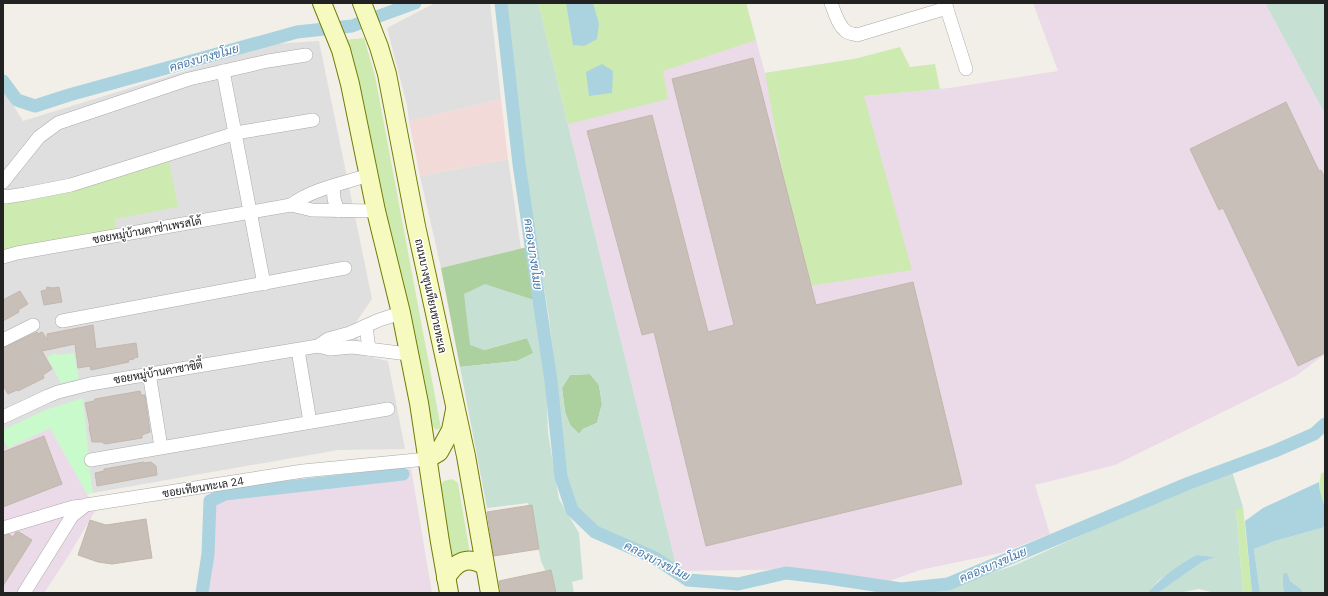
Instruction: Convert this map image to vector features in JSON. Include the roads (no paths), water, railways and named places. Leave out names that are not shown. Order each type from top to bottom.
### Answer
[{"type":"main road","name":"ถนนบางขุนเทียนชายทะเล","points":[[362,3],[379,47],[387,74],[416,226],[466,456],[490,593]]},
{"type":"main road","points":[[323,6],[341,50],[350,84],[376,211],[400,313],[418,403],[447,586]]},
{"type":"main road","points":[[427,459],[439,452],[451,430],[456,408]]},
{"type":"main road","points":[[447,586],[454,566],[460,562],[465,560],[478,562],[485,566]]},
{"type":"street","points":[[832,3],[836,18],[843,28],[848,33],[857,35],[946,6],[966,69]]},
{"type":"street","points":[[3,182],[39,137],[58,123],[189,79],[268,60],[306,55]]},
{"type":"street","points":[[223,71],[264,284]]},
{"type":"street","points":[[3,196],[6,197],[25,194],[71,185],[236,134],[312,120]]},
{"type":"street","name":"ซอยหมู่บ้านคาซ่าเพรสโต้","points":[[3,257],[17,253],[291,205],[310,193],[369,175]]},
{"type":"street","points":[[334,186],[334,199],[338,211]]},
{"type":"street","name":"ซอยหมู่บ้านคาซ่าเพรสโต้","points":[[291,205],[312,210],[376,211]]},
{"type":"street","points":[[62,321],[345,268]]},
{"type":"street","name":"ซอยหมู่บ้านคาซาซิตี้","points":[[3,417],[58,392],[90,384],[318,346],[328,339],[350,333],[400,313]]},
{"type":"street","points":[[3,340],[33,325]]},
{"type":"street","points":[[366,326],[370,349]]},
{"type":"street","name":"ซอยหมู่บ้านคาซาซิตี้","points":[[318,346],[330,349],[352,347],[408,354]]},
{"type":"street","points":[[298,350],[310,422]]},
{"type":"street","points":[[149,373],[161,447]]},
{"type":"street","points":[[91,460],[388,409]]},
{"type":"street","name":"ซอยเทียนทะเล 24","points":[[3,528],[73,507],[303,471],[427,459]]},
{"type":"street","points":[[24,593],[72,516],[86,505]]},
{"type":"water","points":[[566,3],[593,3],[599,24],[597,39],[584,46],[573,45]]},
{"type":"water","points":[[602,64],[613,71],[612,93],[589,96],[586,72]]},
{"type":"water","points":[[1319,482],[1325,509],[1325,527],[1275,541],[1254,549],[1260,593],[1252,593],[1245,521],[1263,508]]},
{"type":"water","points":[[1197,555],[1215,557],[1202,562],[1158,593],[1147,593],[1170,572]]},
{"type":"water","points":[[1287,573],[1290,581],[1301,589],[1303,593],[1284,593],[1283,574]]},
{"type":"waterway","name":"คลองบางขโมย","points":[[3,81],[17,100],[35,106],[69,95],[297,32],[352,26],[415,3]]},
{"type":"waterway","name":"คลองบางขโมย","points":[[501,3],[519,164],[551,381],[561,477],[572,510],[595,532],[655,558],[688,580],[738,584],[786,573],[901,589],[948,584],[1189,483],[1275,451],[1314,434],[1325,424]]},
{"type":"waterway","points":[[202,593],[208,554],[210,501],[225,494],[403,474]]}]
